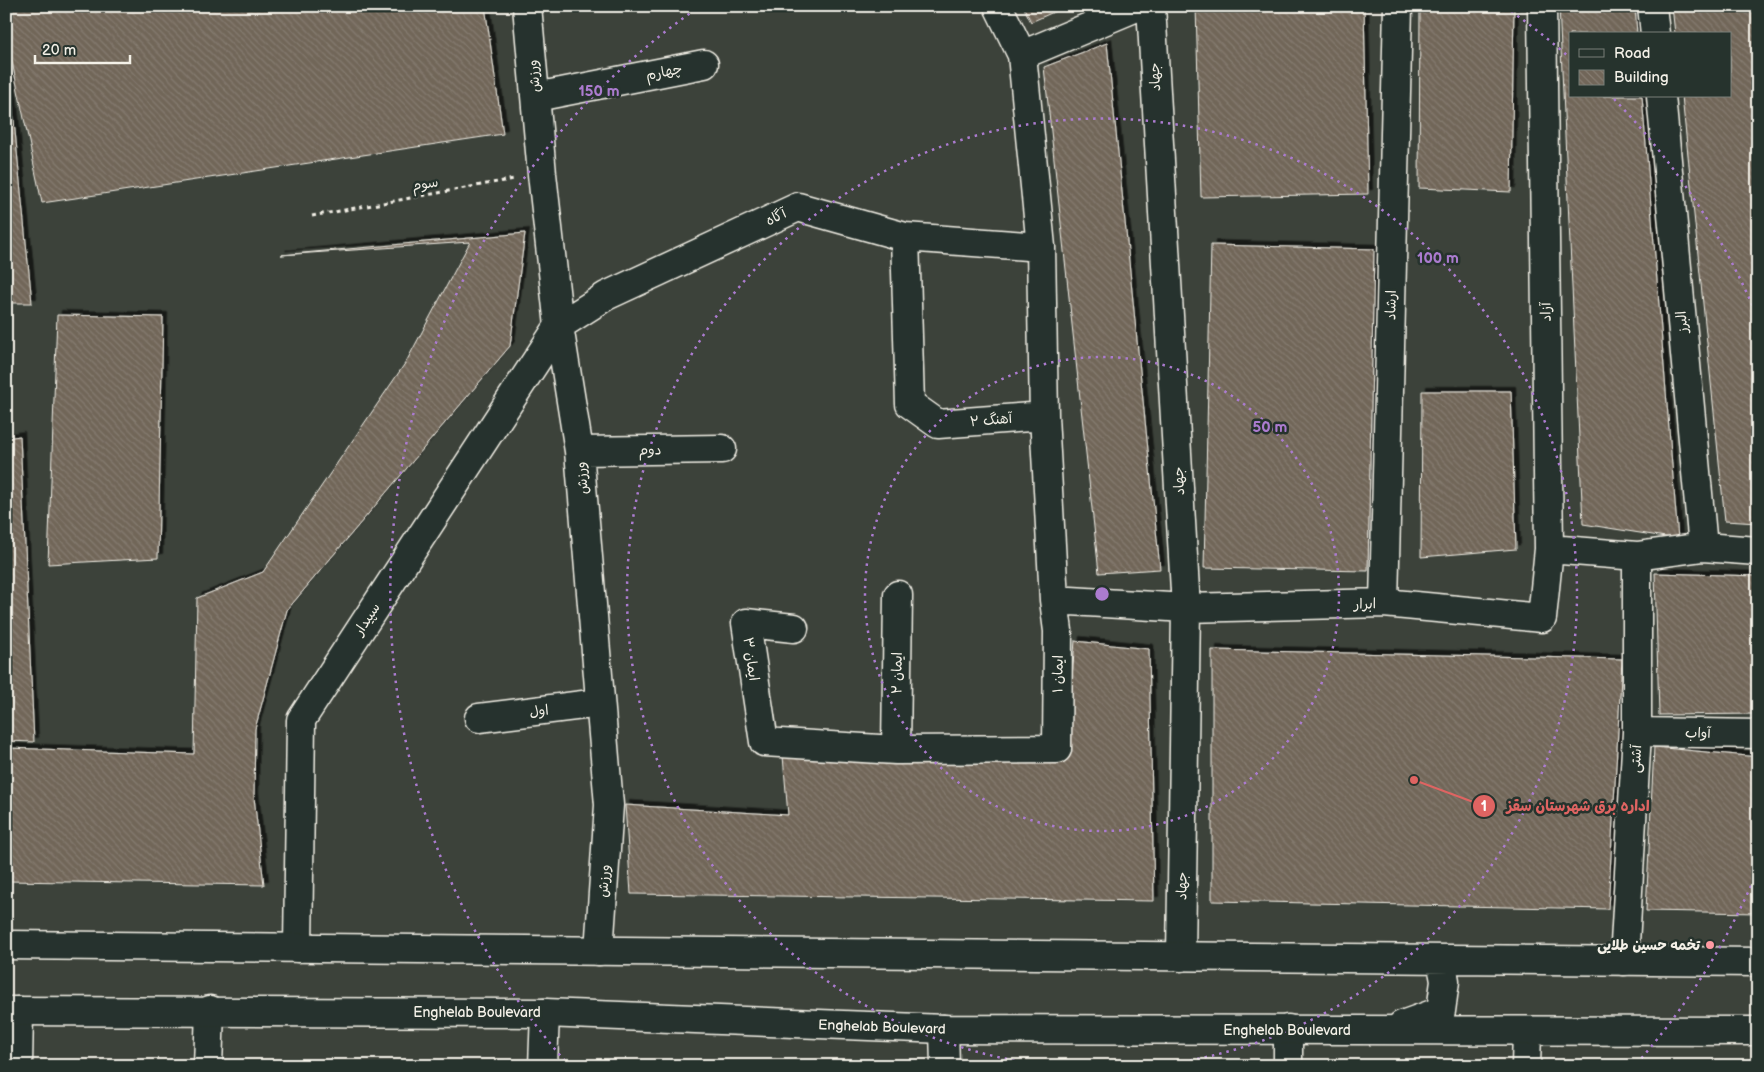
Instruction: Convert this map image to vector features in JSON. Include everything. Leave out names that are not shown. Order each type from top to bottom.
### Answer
[{"type":"street","name":"ورزش","points":[[527,6],[542,174],[560,326],[579,451],[609,805],[599,951]]},
{"type":"street","points":[[998,6],[1022,55],[1140,6]]},
{"type":"street","name":"جهاد","points":[[1151,6],[1186,608],[1180,957]]},
{"type":"street","name":"ارشاد","points":[[1384,604],[1398,6]]},
{"type":"street","name":"آزاد","points":[[1542,6],[1549,549],[1542,618]]},
{"type":"street","points":[[1652,6],[1655,32]]},
{"type":"street","name":"ایمان ۱","points":[[896,750],[1057,749],[1058,631],[1054,600],[1044,416],[1041,247],[1022,55]]},
{"type":"street","name":"چهارم","points":[[536,98],[704,64]]},
{"type":"street","name":"البرز","points":[[1661,98],[1703,547]]},
{"type":"street","name":"آگاه","points":[[560,326],[606,296],[798,206],[905,237],[1041,247]]},
{"type":"street","name":"آهنگ ۲","points":[[905,237],[910,404],[938,424],[1044,416]]},
{"type":"street","name":"سپیدار","points":[[298,948],[301,720],[560,326]]},
{"type":"street","name":"دوم","points":[[579,451],[722,449]]},
{"type":"street","points":[[1549,549],[1638,556],[1703,547],[1758,551]]},
{"type":"street","name":"آشتی","points":[[1624,961],[1638,732],[1638,556]]},
{"type":"street","name":"ایمان ۲","points":[[896,750],[898,595]]},
{"type":"street","name":"ابرار","points":[[1054,600],[1186,608],[1384,604],[1542,618]]},
{"type":"street","name":"ایمان ۳","points":[[794,628],[746,623],[764,742],[896,750]]},
{"type":"street","name":"اول","points":[[479,718],[599,703]]},
{"type":"street","name":"آواب","points":[[1638,732],[1758,734]]},
{"type":"street","points":[[6,945],[1758,962]]},
{"type":"street","points":[[1387,1030],[1441,1011],[1445,981],[1441,960]]},
{"type":"street","points":[[208,1066],[210,1010]]},
{"type":"street","name":"Enghelab Boulevard","points":[[13,1011],[210,1010],[545,1013],[944,1029],[1527,1032],[1758,1030]]},
{"type":"street","points":[[13,1011],[18,1066]]},
{"type":"street","points":[[543,1066],[545,1013]]},
{"type":"street","points":[[944,1029],[944,1066]]},
{"type":"street","points":[[1288,1030],[1288,1066]]},
{"type":"street","points":[[1526,1066],[1527,1032]]},
{"type":"path","name":"سوم","points":[[312,216],[542,174]]},
{"type":"building","points":[[6,6],[485,6],[503,134],[42,203],[6,34]]},
{"type":"building","points":[[1023,6],[1067,6],[1031,22]]},
{"type":"building","points":[[1196,6],[1364,6],[1368,194],[1201,197]]},
{"type":"building","points":[[1420,6],[1514,6],[1511,192],[1419,188]]},
{"type":"building","points":[[1559,6],[1635,6],[1637,32],[1569,32],[1569,98],[1642,98],[1678,539],[1583,524]]},
{"type":"building","points":[[1672,6],[1758,6],[1758,523],[1725,521],[1682,98],[1732,98],[1732,32],[1675,32]]},
{"type":"building","points":[[6,40],[32,303],[6,303]]},
{"type":"building","points":[[1107,43],[1160,569],[1099,573],[1044,67]]},
{"type":"building","points":[[525,233],[510,346],[287,610],[255,729],[254,797],[264,885],[6,881],[6,748],[194,754],[197,598],[263,572],[406,362],[470,242],[281,255]]},
{"type":"building","points":[[1211,245],[1374,249],[1368,571],[1204,568]]},
{"type":"building","points":[[57,315],[163,317],[158,558],[48,564]]},
{"type":"building","points":[[1422,391],[1511,391],[1516,549],[1421,557]]},
{"type":"building","points":[[20,436],[34,742],[6,741],[6,438]]},
{"type":"building","points":[[1655,573],[1758,576],[1758,714],[1659,715]]},
{"type":"building","points":[[1075,641],[1149,649],[1154,901],[631,894],[625,805],[788,815],[783,756],[1065,761]]},
{"type":"building","points":[[1212,650],[1622,659],[1608,909],[1212,901]]},
{"type":"building","points":[[1654,747],[1758,757],[1758,913],[1646,911]]},
{"type":"place","name":"اداره برق شهرستان سقز","points":[[1414,780]]},
{"type":"place","name":"تخمه حسین طلایی","points":[[1710,945]]}]
